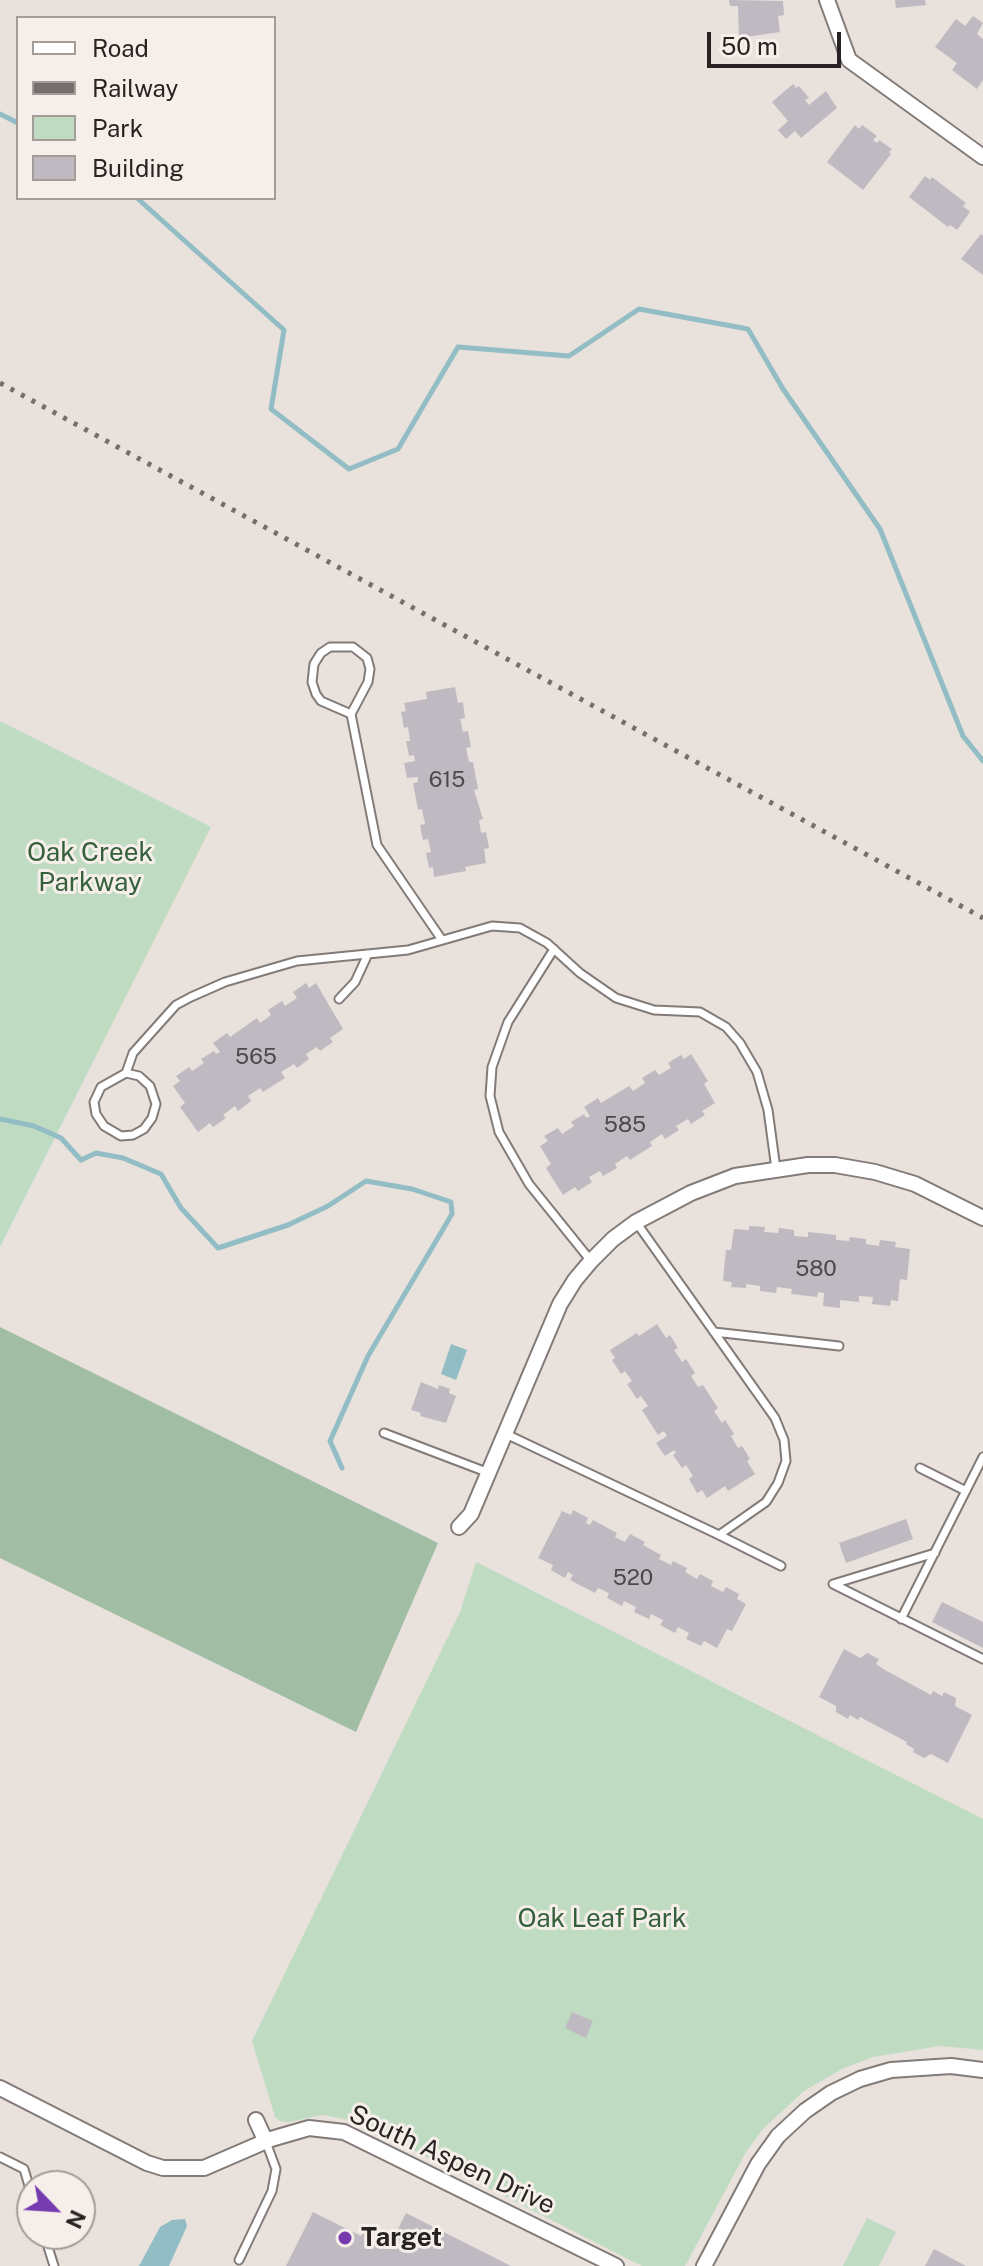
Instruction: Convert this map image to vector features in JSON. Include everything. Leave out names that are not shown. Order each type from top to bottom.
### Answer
[{"type":"street","points":[[827,0],[849,60],[983,157]]},
{"type":"street","points":[[459,1527],[471,1514],[560,1304],[591,1261],[636,1222],[691,1193],[735,1176],[808,1165],[835,1165],[875,1172],[915,1184],[983,1218]]},
{"type":"street","points":[[704,2266],[758,2164],[778,2136],[805,2111],[831,2093],[860,2079],[891,2070],[951,2066],[983,2070]]},
{"type":"street","name":"South Aspen Drive","points":[[0,2088],[147,2163],[163,2168],[204,2168],[309,2128],[344,2132],[616,2266]]},
{"type":"street","points":[[256,2120],[266,2142]]},
{"type":"lane","points":[[351,714],[321,701],[312,682],[314,664],[321,653],[330,647],[360,650],[367,658],[370,669],[368,682],[351,714],[377,845],[442,940]]},
{"type":"lane","points":[[126,1073],[139,1076],[150,1086],[156,1104],[152,1118],[144,1129],[133,1135],[121,1136],[104,1126],[96,1114],[94,1102],[101,1087],[126,1073],[133,1053],[176,1005],[191,997],[225,982],[297,961],[408,950],[492,926],[520,928],[554,949],[580,973],[616,998],[654,1010],[700,1012],[726,1027],[740,1043],[757,1072],[768,1110],[776,1169]]},
{"type":"lane","points":[[554,949],[504,1032],[492,1067],[490,1096],[499,1132],[529,1184],[591,1261]]},
{"type":"lane","points":[[339,999],[355,982],[368,954]]},
{"type":"lane","points":[[636,1222],[775,1418],[784,1440],[786,1461],[778,1483],[766,1502],[719,1535]]},
{"type":"lane","points":[[714,1332],[839,1346]]},
{"type":"lane","points":[[384,1433],[489,1473]]},
{"type":"lane","points":[[506,1434],[781,1566]]},
{"type":"lane","points":[[901,1619],[983,1457]]},
{"type":"lane","points":[[920,1468],[966,1491]]},
{"type":"lane","points":[[935,1553],[833,1584],[983,1659]]},
{"type":"lane","points":[[239,2260],[272,2191],[276,2169],[266,2142]]},
{"type":"lane","points":[[0,2157],[24,2170]]},
{"type":"green space","name":"Oak Creek Parkway","points":[[0,721],[211,827],[0,1247]]},
{"type":"green space","points":[[0,1327],[438,1543],[356,1732],[0,1558]]},
{"type":"green space","name":"Oak Leaf Park","points":[[476,1562],[983,1819],[983,2050],[940,2046],[873,2057],[842,2069],[804,2091],[763,2129],[746,2152],[685,2266],[642,2266],[358,2122],[323,2115],[280,2121],[275,2117],[252,2041],[460,1612]]},
{"type":"green space","points":[[867,2218],[896,2232],[879,2266],[843,2266]]},
{"type":"water","points":[[451,1344],[467,1350],[456,1380],[441,1374]]},
{"type":"water","points":[[185,2219],[187,2226],[169,2266],[139,2266],[160,2227],[172,2220]]},
{"type":"building","points":[[729,0],[783,1],[784,15],[778,16],[780,32],[739,38],[738,6],[730,6]]},
{"type":"building","points":[[895,0],[925,0],[926,5],[896,8]]},
{"type":"building","points":[[973,16],[983,23],[977,34],[983,39],[983,80],[977,89],[952,70],[957,63],[935,47],[956,19],[965,26]]},
{"type":"building","points":[[793,84],[796,88],[799,86],[809,98],[805,100],[809,105],[826,91],[837,108],[801,138],[795,131],[786,139],[778,130],[788,121],[772,102]]},
{"type":"building","points":[[855,125],[859,129],[862,125],[877,136],[873,140],[877,143],[879,140],[892,149],[863,190],[827,162]]},
{"type":"building","points":[[925,176],[930,180],[932,177],[966,203],[963,206],[970,212],[957,230],[950,225],[948,227],[909,197]]},
{"type":"building","points":[[981,234],[983,236],[983,275],[961,259]]},
{"type":"building","points":[[455,687],[458,703],[463,702],[465,718],[460,719],[463,732],[468,731],[471,747],[466,748],[469,762],[473,762],[478,789],[474,790],[483,819],[479,820],[481,833],[486,832],[489,848],[484,849],[486,863],[465,867],[466,871],[434,877],[426,853],[431,852],[428,839],[423,840],[420,825],[425,824],[422,809],[418,810],[413,783],[418,782],[418,777],[407,778],[404,763],[415,761],[414,755],[409,756],[406,741],[410,741],[408,727],[404,728],[401,712],[406,711],[404,703],[427,699],[426,692]]},
{"type":"building","points":[[306,983],[309,988],[316,983],[343,1029],[330,1038],[333,1042],[320,1051],[317,1047],[306,1054],[309,1059],[297,1068],[294,1064],[281,1072],[285,1078],[263,1092],[260,1088],[248,1096],[251,1101],[238,1111],[235,1106],[223,1115],[226,1118],[213,1127],[210,1123],[198,1132],[180,1107],[185,1103],[173,1086],[180,1081],[176,1076],[189,1067],[192,1071],[204,1063],[201,1059],[214,1051],[216,1054],[220,1052],[213,1043],[227,1033],[230,1037],[257,1018],[260,1023],[271,1015],[268,1010],[282,1001],[285,1006],[297,998],[293,992]]},
{"type":"building","points":[[691,1054],[708,1081],[704,1084],[715,1103],[702,1111],[705,1115],[691,1124],[688,1119],[676,1126],[679,1130],[665,1139],[662,1134],[650,1142],[652,1146],[630,1160],[627,1156],[615,1164],[617,1168],[603,1176],[600,1171],[589,1177],[592,1182],[578,1191],[575,1187],[563,1195],[546,1168],[551,1164],[540,1146],[548,1141],[544,1136],[558,1128],[562,1134],[574,1126],[571,1122],[584,1114],[586,1118],[590,1116],[584,1107],[598,1098],[601,1103],[629,1086],[633,1091],[645,1083],[642,1078],[655,1070],[659,1075],[671,1068],[668,1063],[681,1055],[684,1059]]},
{"type":"building","points":[[749,1226],[765,1227],[764,1232],[778,1233],[779,1228],[794,1230],[794,1236],[808,1237],[808,1232],[836,1235],[836,1240],[849,1241],[850,1237],[866,1239],[866,1244],[879,1246],[880,1240],[896,1242],[895,1247],[910,1249],[907,1280],[900,1279],[898,1301],[891,1300],[890,1306],[872,1304],[873,1297],[859,1296],[859,1302],[840,1300],[840,1308],[823,1306],[824,1293],[818,1292],[817,1297],[791,1294],[792,1289],[777,1287],[776,1293],[760,1291],[760,1286],[746,1284],[746,1288],[731,1287],[732,1282],[723,1281],[726,1250],[731,1250],[734,1229],[749,1230]]},
{"type":"building","points":[[657,1324],[666,1338],[670,1335],[678,1348],[674,1350],[682,1362],[686,1359],[695,1373],[691,1376],[698,1387],[703,1385],[718,1408],[714,1411],[722,1423],[725,1420],[738,1448],[742,1446],[750,1459],[747,1461],[755,1474],[728,1491],[725,1486],[707,1498],[702,1490],[697,1493],[689,1479],[693,1476],[686,1465],[682,1468],[673,1455],[676,1453],[674,1450],[665,1456],[656,1443],[667,1436],[664,1431],[658,1435],[642,1410],[648,1406],[641,1396],[637,1399],[627,1384],[632,1381],[625,1371],[621,1374],[612,1360],[615,1358],[610,1350]]},
{"type":"building","points":[[421,1382],[438,1389],[439,1385],[450,1389],[449,1393],[456,1396],[446,1423],[420,1416],[421,1413],[411,1410]]},
{"type":"building","points":[[573,1510],[588,1518],[586,1523],[590,1525],[593,1520],[617,1533],[615,1537],[625,1542],[630,1534],[661,1555],[659,1559],[687,1568],[685,1572],[697,1579],[700,1574],[713,1581],[711,1586],[723,1592],[726,1587],[739,1594],[737,1599],[746,1604],[732,1631],[727,1629],[717,1648],[704,1641],[701,1646],[686,1639],[689,1633],[678,1627],[675,1633],[660,1625],[663,1620],[651,1614],[649,1619],[634,1612],[636,1607],[624,1601],[622,1606],[607,1598],[609,1593],[598,1588],[595,1593],[570,1580],[573,1575],[568,1572],[565,1578],[551,1570],[553,1565],[538,1558],[562,1511],[571,1515]]},
{"type":"building","points":[[906,1519],[913,1539],[846,1563],[839,1543]]},
{"type":"building","points":[[942,1602],[983,1622],[983,1648],[932,1622]]},
{"type":"building","points":[[844,1649],[860,1658],[867,1653],[879,1659],[876,1664],[931,1695],[933,1691],[942,1696],[944,1692],[956,1698],[955,1706],[972,1715],[948,1763],[931,1754],[924,1758],[913,1752],[914,1749],[907,1742],[860,1717],[858,1720],[850,1715],[848,1719],[836,1712],[836,1706],[819,1697]]},
{"type":"building","points":[[572,2012],[593,2021],[586,2038],[565,2028]]},
{"type":"building","name":"Target","points":[[313,2212],[361,2236],[366,2226],[393,2239],[406,2213],[511,2266],[286,2266]]},
{"type":"building","points":[[934,2249],[966,2266],[925,2266]]},
{"type":"waterway","points":[[0,114],[16,122]]},
{"type":"waterway","points":[[139,200],[284,330],[271,409],[349,469],[398,449],[458,347],[569,356],[639,309],[748,329],[783,389],[880,529],[963,736],[983,761]]},
{"type":"waterway","points":[[0,1119],[34,1126],[61,1138],[81,1160],[96,1153],[123,1158],[161,1174],[181,1208],[218,1248],[288,1225],[328,1206],[366,1181],[412,1189],[451,1202],[452,1214],[368,1356],[330,1441],[342,1468]]},
{"type":"railway","points":[[0,383],[983,918]]},
{"type":"place","name":"Target","points":[[345,2238]]}]
